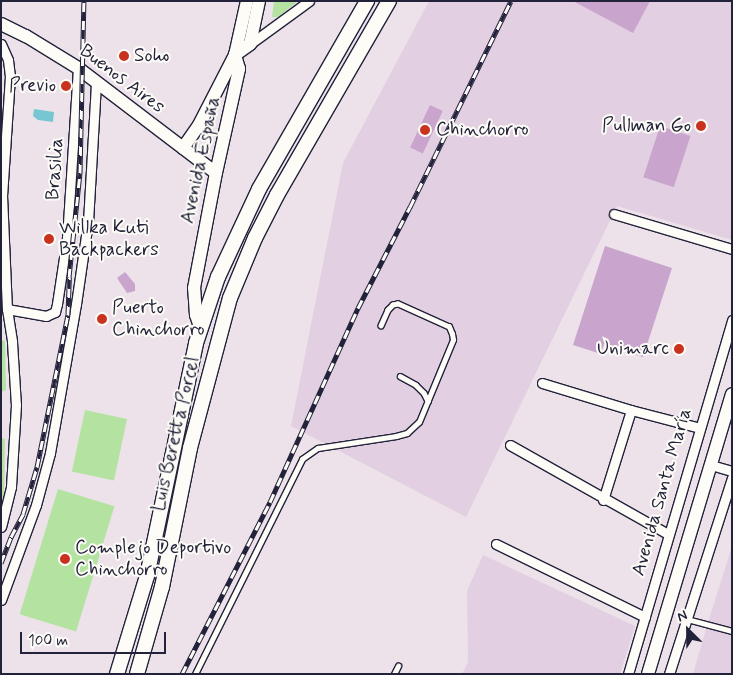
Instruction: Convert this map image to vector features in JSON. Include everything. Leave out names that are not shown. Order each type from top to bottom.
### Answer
[{"type":"main road","name":"Luis Beretta Porcel","points":[[118,674],[147,576],[175,435],[200,327],[218,277],[246,212],[367,1]]},
{"type":"main road","name":"Luis Beretta Porcel","points":[[137,674],[162,587],[182,482],[210,370],[237,279],[276,195],[389,1]]},
{"type":"street","name":"Avenida España","points":[[200,327],[194,308],[194,288],[216,172],[240,69],[235,55],[247,1]]},
{"type":"street","points":[[250,44],[259,1]]},
{"type":"street","points":[[183,148],[199,125],[235,55],[309,1]]},
{"type":"street","points":[[255,20],[258,32],[264,35]]},
{"type":"street","name":"Buenos Aires","points":[[1,24],[47,48],[78,68],[96,84],[216,172]]},
{"type":"street","points":[[1,44],[8,60],[10,76],[2,195],[7,309],[12,342],[16,405],[11,487],[1,527]]},
{"type":"street","name":"Brasilia","points":[[7,309],[46,316],[55,312],[67,238],[78,68]]},
{"type":"street","points":[[1,600],[36,505],[52,444],[88,222],[96,84]]},
{"type":"street","points":[[614,214],[732,249]]},
{"type":"street","name":"Avenida Santa María","points":[[628,674],[732,320]]},
{"type":"street","points":[[542,383],[631,410],[700,428]]},
{"type":"street","name":"Avenida Santa María","points":[[648,674],[732,394]]},
{"type":"street","points":[[604,500],[631,410]]},
{"type":"street","points":[[510,445],[604,500],[668,534]]},
{"type":"street","points":[[711,465],[732,471]]},
{"type":"street","points":[[670,674],[732,478]]},
{"type":"street","points":[[496,544],[645,617]]},
{"type":"lane","points":[[195,674],[302,459],[318,448],[407,433],[419,422],[453,340],[449,327],[398,304],[393,305],[388,310],[382,326]]},
{"type":"lane","points":[[400,376],[424,393],[428,401]]},
{"type":"lane","points":[[687,619],[732,631]]},
{"type":"lane","points":[[394,674],[398,666]]},
{"type":"shaded area","points":[[429,1],[732,1],[732,240],[617,206],[466,517],[291,426],[343,163]]},
{"type":"shaded area","points":[[732,546],[732,674],[693,674],[706,629]]},
{"type":"shaded area","points":[[483,555],[635,626],[620,674],[462,674],[468,662],[467,591]]},
{"type":"green space","points":[[274,1],[298,1],[278,17],[272,17]]},
{"type":"green space","points":[[1,340],[5,341],[6,390],[1,392]]},
{"type":"green space","points":[[85,410],[127,419],[114,481],[72,472]]},
{"type":"green space","points":[[1,438],[5,439],[4,498],[1,508]]},
{"type":"green space","name":"Complejo Deportivo Chinchorro","points":[[58,489],[114,506],[76,632],[20,614]]},
{"type":"water","points":[[34,109],[54,112],[53,122],[38,120],[33,116]]},
{"type":"building","points":[[573,1],[650,1],[633,33]]},
{"type":"building","points":[[430,105],[443,111],[423,154],[410,148]]},
{"type":"building","points":[[660,126],[690,136],[674,187],[643,177]]},
{"type":"building","points":[[605,246],[672,268],[643,357],[604,344],[601,354],[573,345]]},
{"type":"building","points":[[125,272],[135,284],[135,291],[127,293],[117,278]]},
{"type":"railway","points":[[1,563],[11,537],[23,514],[37,467],[68,315],[69,277],[80,173],[84,1]]},
{"type":"railway","points":[[182,674],[270,502],[358,308],[511,1]]},
{"type":"place","name":"Soho","points":[[124,56]]},
{"type":"place","name":"Previo","points":[[66,86]]},
{"type":"place","name":"Pullman Go","points":[[701,126]]},
{"type":"place","name":"Chinchorro","points":[[425,130]]},
{"type":"place","name":"Willka Kuti Backpackers","points":[[49,239]]},
{"type":"place","name":"Puerto Chinchorro","points":[[102,319]]},
{"type":"place","name":"Unimarc","points":[[679,349]]},
{"type":"place","name":"Complejo Deportivo Chinchorro","points":[[65,559]]}]
